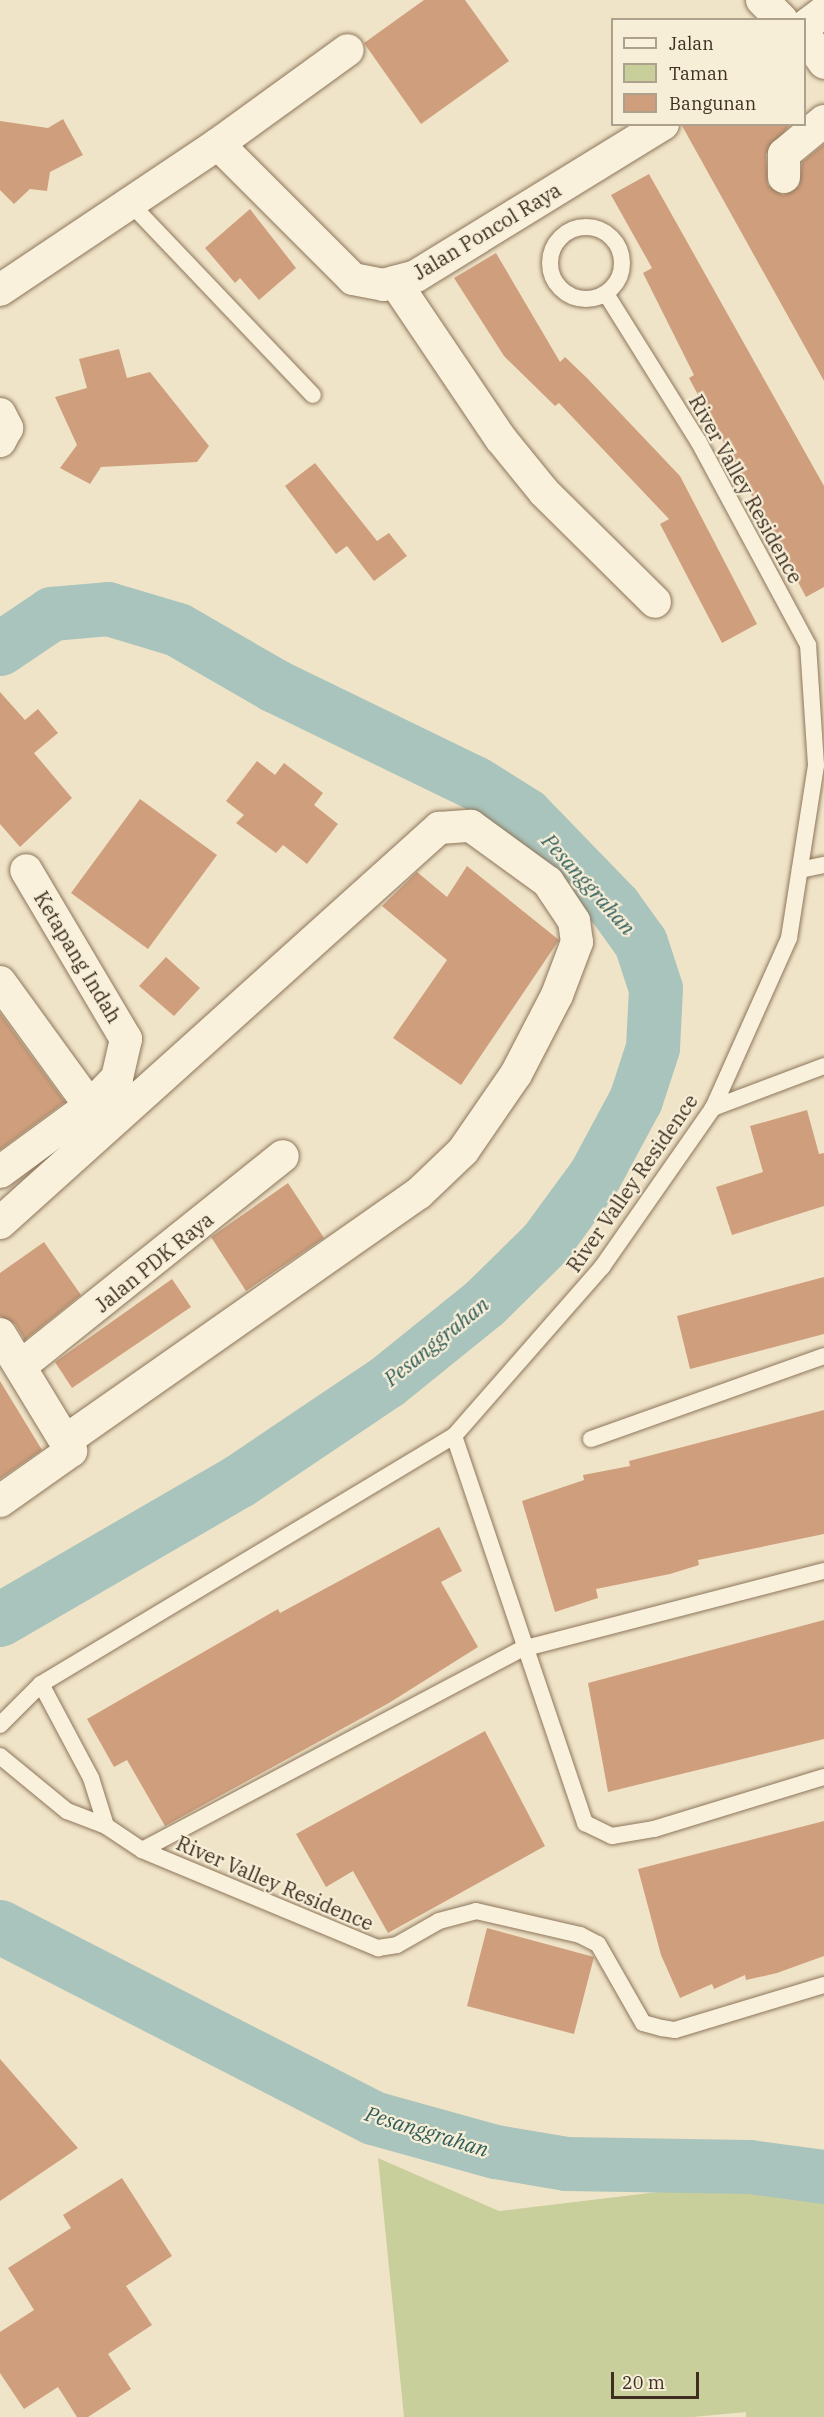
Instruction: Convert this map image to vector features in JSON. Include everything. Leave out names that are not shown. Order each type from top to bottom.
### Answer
[{"type":"street","points":[[762,0],[780,18]]},
{"type":"street","points":[[806,26],[824,12]]},
{"type":"street","points":[[806,37],[824,63]]},
{"type":"street","points":[[0,290],[218,144],[348,50]]},
{"type":"street","points":[[784,177],[784,154],[824,121]]},
{"type":"street","name":"Jalan Poncol Raya","points":[[218,144],[352,279],[383,285],[416,276],[660,126]]},
{"type":"street","points":[[395,282],[501,439],[544,492],[655,602]]},
{"type":"street","points":[[0,414],[7,428],[0,441]]},
{"type":"street","points":[[0,1223],[439,828],[471,826],[548,882],[574,921],[577,942],[557,995],[516,1074],[464,1151],[419,1193],[68,1439]]},
{"type":"street","name":"Ketapang Indah","points":[[0,1172],[90,1106],[117,1078],[126,1039],[26,870]]},
{"type":"street","points":[[0,982],[90,1106]]},
{"type":"street","name":"Jalan PDK Raya","points":[[22,1365],[283,1156]]},
{"type":"street","points":[[0,1334],[68,1439],[69,1457],[0,1501]]},
{"type":"lane","points":[[130,203],[313,395]]},
{"type":"lane","points":[[582,226],[612,237],[623,267],[606,294],[591,300],[560,290],[550,260],[566,232],[582,226]]},
{"type":"lane","name":"River Valley Residence","points":[[0,1725],[41,1684],[454,1436],[602,1267],[713,1108],[789,938],[816,765],[816,643],[698,441],[606,294]]},
{"type":"lane","points":[[800,870],[824,865]]},
{"type":"lane","points":[[713,1108],[824,1066]]},
{"type":"lane","points":[[591,1439],[824,1356]]},
{"type":"lane","points":[[454,1436],[522,1649],[585,1823],[597,1832],[612,1836],[654,1829],[824,1776]]},
{"type":"lane","points":[[142,1850],[522,1649],[824,1571]]},
{"type":"lane","points":[[41,1684],[91,1778],[106,1826]]},
{"type":"lane","name":"River Valley Residence","points":[[0,1756],[67,1811],[106,1826],[142,1850],[378,1948],[397,1945],[439,1921],[476,1911],[580,1935],[598,1944],[643,2023],[675,2030],[824,1985]]},
{"type":"green space","points":[[378,2158],[499,2211],[824,2172],[824,2417],[746,2417],[746,2412],[693,2417],[404,2417]]},
{"type":"building","points":[[424,0],[465,0],[509,61],[421,124],[364,43]]},
{"type":"building","points":[[63,119],[83,155],[50,172],[47,191],[30,189],[14,204],[0,190],[0,121],[48,128]]},
{"type":"building","points":[[682,126],[789,126],[766,154],[768,185],[783,195],[799,186],[802,162],[824,144],[824,381]]},
{"type":"building","points":[[649,174],[824,486],[824,587],[806,597],[689,378],[694,375],[643,273],[652,268],[611,195]]},
{"type":"building","points":[[250,209],[296,268],[259,300],[240,278],[235,283],[205,248]]},
{"type":"building","points":[[496,253],[560,362],[565,357],[680,476],[757,624],[722,643],[660,524],[669,519],[559,403],[555,406],[504,356],[454,278]]},
{"type":"building","points":[[119,349],[127,378],[150,372],[209,446],[197,462],[101,467],[90,484],[60,468],[77,445],[55,397],[87,388],[79,359]]},
{"type":"building","points":[[315,463],[377,541],[389,533],[407,556],[374,581],[347,546],[336,554],[285,486]]},
{"type":"building","points":[[0,692],[25,720],[38,709],[58,733],[34,753],[72,798],[20,847],[0,824]]},
{"type":"building","points":[[257,761],[275,775],[284,763],[323,793],[314,805],[338,824],[307,864],[283,845],[276,853],[236,823],[244,815],[226,801]]},
{"type":"building","points":[[140,799],[217,855],[148,949],[71,893]]},
{"type":"building","points":[[467,866],[559,940],[461,1085],[393,1038],[447,960],[382,906],[417,872],[447,897]]},
{"type":"building","points":[[166,957],[200,988],[174,1016],[139,986]]},
{"type":"building","points":[[0,1013],[65,1102],[0,1150]]},
{"type":"building","points":[[807,1110],[819,1154],[824,1153],[824,1206],[732,1235],[716,1187],[763,1172],[750,1126]]},
{"type":"building","points":[[288,1183],[324,1238],[246,1291],[211,1237]]},
{"type":"building","points":[[44,1242],[81,1295],[25,1340],[15,1324],[0,1316],[0,1273]]},
{"type":"building","points":[[824,1277],[824,1334],[690,1369],[677,1316]]},
{"type":"building","points":[[172,1279],[191,1307],[72,1388],[55,1362]]},
{"type":"building","points":[[0,1381],[42,1450],[0,1479]]},
{"type":"building","points":[[824,1410],[824,1534],[698,1560],[699,1565],[670,1574],[596,1589],[598,1598],[555,1612],[522,1501],[584,1480],[583,1475],[630,1466],[629,1461]]},
{"type":"building","points":[[439,1527],[462,1571],[441,1582],[478,1647],[389,1703],[165,1826],[127,1760],[114,1767],[87,1719],[278,1609],[280,1613]]},
{"type":"building","points":[[824,1620],[824,1739],[608,1792],[588,1683]]},
{"type":"building","points":[[485,1731],[545,1846],[388,1933],[353,1871],[326,1887],[296,1834]]},
{"type":"building","points":[[824,1821],[824,1956],[777,1973],[746,1980],[745,1975],[714,1989],[712,1984],[680,1998],[661,1955],[638,1869]]},
{"type":"building","points":[[487,1928],[594,1957],[574,2034],[467,2006]]},
{"type":"building","points":[[0,2059],[78,2148],[0,2201]]},
{"type":"building","points":[[122,2178],[172,2256],[126,2286],[152,2325],[108,2354],[131,2389],[88,2417],[77,2417],[58,2387],[24,2409],[0,2373],[0,2332],[34,2310],[8,2268],[71,2228],[63,2215]]},
{"type":"waterway","name":"Pesanggrahan","points":[[0,649],[52,614],[108,609],[178,630],[275,686],[475,783],[526,815],[615,907],[641,943],[656,989],[653,1048],[636,1100],[595,1176],[546,1243],[485,1303],[387,1382],[238,1482],[0,1620]]},
{"type":"waterway","name":"Pesanggrahan","points":[[0,1927],[373,2118],[496,2152],[566,2164],[750,2167],[824,2177]]}]
